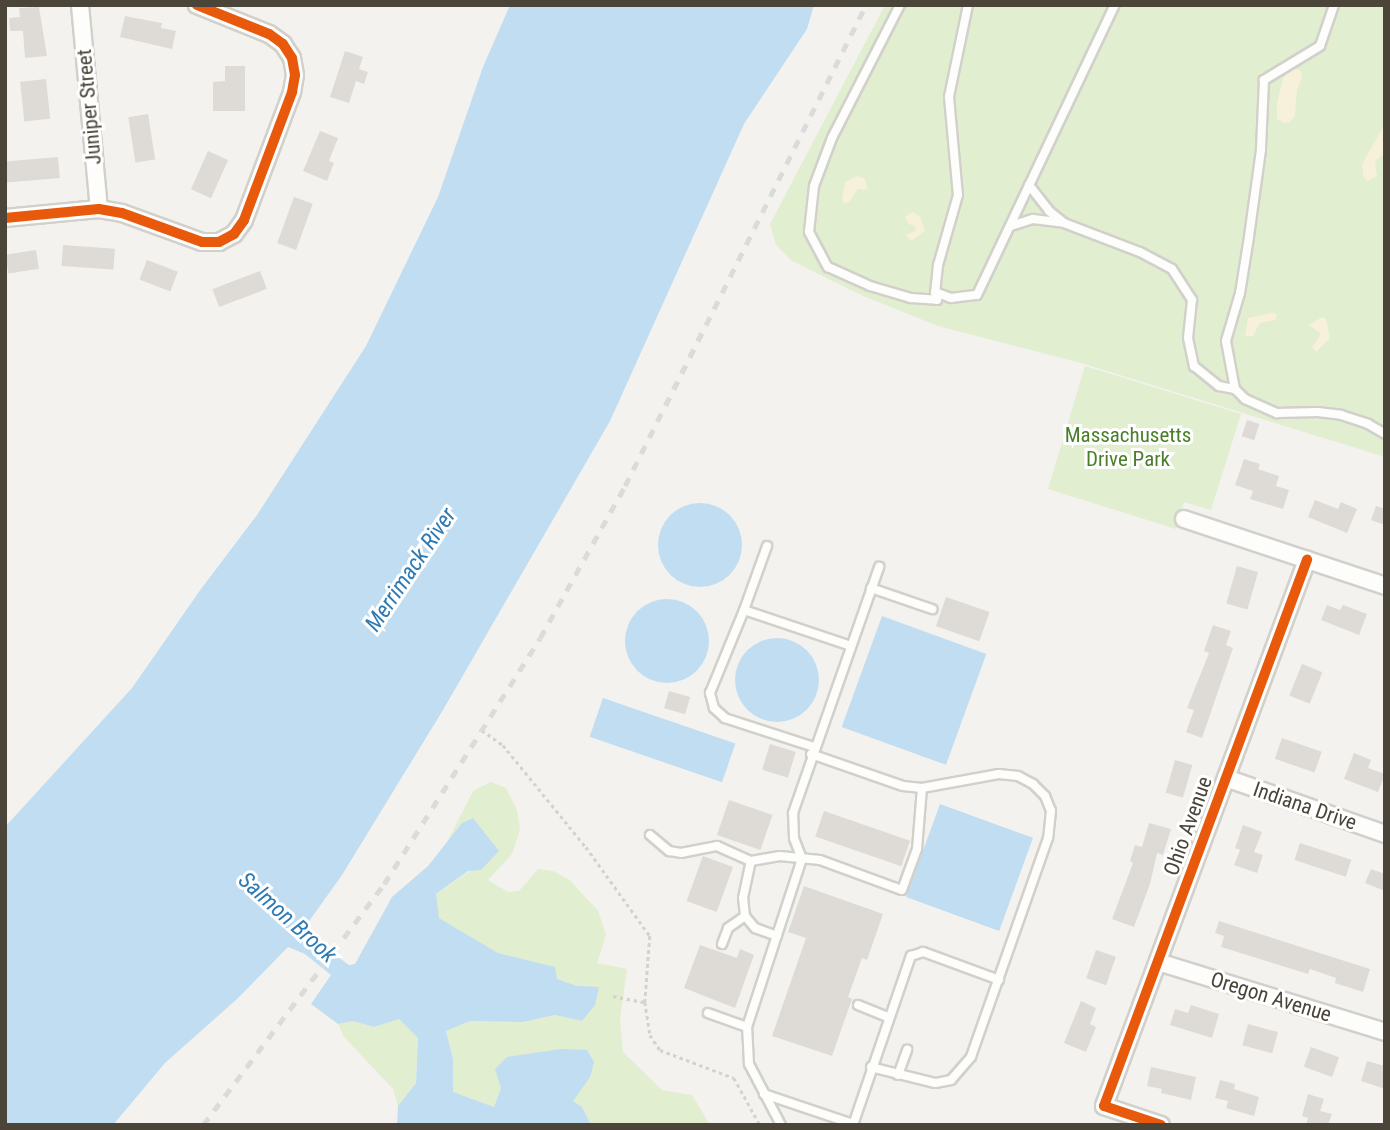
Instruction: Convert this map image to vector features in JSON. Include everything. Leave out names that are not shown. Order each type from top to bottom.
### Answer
[{"type":"street","name":"Juniper Street","points":[[80,5],[99,209]]},
{"type":"street","points":[[5,218],[99,209],[122,213],[202,242],[219,242],[234,234],[244,220],[292,92],[295,75],[292,58],[283,44],[269,34],[197,5]]},
{"type":"street","points":[[1184,519],[1385,586]]},
{"type":"street","name":"Ohio Avenue","points":[[1161,1125],[1104,1106],[1307,560]]},
{"type":"street","name":"Indiana Drive","points":[[1226,778],[1385,834]]},
{"type":"street","name":"Oregon Avenue","points":[[1158,962],[1385,1032]]},
{"type":"lane","points":[[900,5],[832,138],[814,186],[809,232],[828,267],[870,286],[911,298],[937,300],[937,265],[958,195],[949,97],[968,5]]},
{"type":"lane","points":[[935,292],[951,298],[978,295],[1115,5]]},
{"type":"lane","points":[[1235,389],[1226,341],[1240,293],[1249,237],[1261,150],[1264,80],[1320,46],[1334,5]]},
{"type":"lane","points":[[1029,185],[1049,211],[1065,223]]},
{"type":"lane","points":[[1010,226],[1032,219],[1065,223],[1140,252],[1172,270],[1192,300],[1188,338],[1194,366],[1219,386],[1235,389],[1245,398],[1277,413],[1318,412],[1341,415],[1368,424],[1385,434]]},
{"type":"lane","points":[[766,546],[744,610],[710,693],[714,708],[725,718],[904,786],[922,788],[999,774],[1025,780],[1045,796],[1051,811],[1051,827],[999,980],[971,1058],[962,1071],[951,1080],[935,1083],[871,1067]]},
{"type":"lane","points":[[780,1125],[750,1064],[747,1027],[802,859],[794,838],[793,813],[812,751],[879,567]]},
{"type":"lane","points":[[872,588],[932,609]]},
{"type":"lane","points":[[744,610],[850,646]]},
{"type":"lane","points":[[650,835],[669,851],[681,853],[717,846],[751,860],[780,856],[820,860],[902,890],[918,849],[922,788]]},
{"type":"lane","points":[[751,860],[743,898],[745,916],[755,928],[777,936]]},
{"type":"lane","points":[[722,944],[728,928],[745,916]]},
{"type":"lane","points":[[764,1094],[853,1124],[911,956],[923,952],[999,980]]},
{"type":"lane","points":[[858,1005],[888,1017]]},
{"type":"lane","points":[[708,1013],[747,1027]]},
{"type":"lane","points":[[898,1075],[907,1050]]},
{"type":"path","points":[[482,730],[503,745],[586,847],[650,936],[645,1002],[650,1035],[660,1050],[734,1079],[760,1125]]},
{"type":"path","points":[[613,996],[645,1002]]},
{"type":"green space","points":[[885,5],[1385,5],[1385,457],[1081,363],[938,326],[861,295],[792,261],[776,245],[770,224]]},
{"type":"green space","name":"Massachusetts Drive Park","points":[[1085,366],[1241,414],[1211,510],[1184,502],[1176,529],[1048,489]]},
{"type":"green space","points":[[491,782],[506,788],[517,810],[520,830],[512,854],[488,880],[508,892],[519,891],[538,869],[553,871],[570,880],[598,910],[606,935],[597,963],[627,969],[620,1019],[623,1052],[662,1090],[692,1095],[710,1125],[591,1125],[582,1107],[572,1101],[590,1077],[501,1088],[494,1107],[453,1092],[453,1059],[446,1031],[470,1021],[523,1022],[555,1015],[582,1021],[599,988],[577,986],[557,979],[554,967],[498,953],[439,918],[435,895],[498,851],[473,818],[462,823],[445,846],[473,791]]},
{"type":"green space","points":[[399,1019],[418,1038],[416,1083],[398,1106],[393,1089],[344,1037],[338,1024],[353,1021],[374,1027]]},
{"type":"sand","points":[[1293,67],[1301,71],[1302,78],[1297,90],[1295,116],[1290,122],[1284,123],[1277,119],[1277,103],[1283,78]]},
{"type":"sand","points":[[1385,124],[1385,153],[1375,161],[1377,176],[1367,181],[1363,175],[1362,164]]},
{"type":"sand","points":[[857,176],[865,179],[868,190],[858,189],[849,202],[845,203],[842,200],[845,182]]},
{"type":"sand","points":[[912,212],[920,216],[925,231],[911,241],[906,235],[915,231],[916,227],[909,224],[905,217]]},
{"type":"sand","points":[[1277,314],[1275,320],[1260,323],[1253,336],[1245,336],[1248,318]]},
{"type":"sand","points":[[1322,317],[1326,319],[1330,338],[1316,352],[1312,347],[1321,334],[1309,325]]},
{"type":"water","points":[[510,5],[814,5],[807,29],[744,124],[610,421],[443,710],[342,875],[302,931],[349,965],[355,964],[392,897],[428,866],[462,823],[473,818],[499,851],[481,870],[468,871],[436,894],[439,918],[498,953],[555,967],[557,979],[577,986],[599,987],[595,1005],[582,1021],[555,1015],[523,1022],[470,1021],[446,1031],[453,1059],[453,1092],[494,1107],[501,1088],[495,1069],[507,1057],[561,1049],[587,1050],[594,1062],[590,1077],[573,1101],[582,1107],[591,1125],[397,1125],[398,1106],[416,1083],[418,1038],[399,1019],[374,1027],[353,1021],[338,1024],[311,1004],[331,975],[305,954],[288,947],[237,999],[165,1063],[113,1125],[5,1125],[5,827],[132,688],[257,515],[366,346],[438,197],[483,67]]},
{"type":"water","points":[[700,503],[723,510],[735,522],[742,545],[735,568],[723,580],[700,587],[677,580],[665,568],[658,545],[665,522],[677,510]]},
{"type":"water","points":[[667,599],[690,606],[702,618],[709,641],[702,664],[690,676],[667,683],[644,676],[632,664],[625,641],[632,618],[644,606]]},
{"type":"water","points":[[882,616],[986,654],[946,765],[842,727]]},
{"type":"water","points":[[777,638],[800,645],[812,657],[819,680],[812,703],[800,715],[777,722],[754,715],[742,703],[735,680],[742,657],[754,645]]},
{"type":"water","points":[[603,698],[735,744],[722,782],[590,737]]},
{"type":"water","points":[[940,804],[1033,838],[999,931],[906,897]]},
{"type":"building","points":[[39,7],[47,56],[25,58],[23,31],[10,31],[9,18],[20,17],[19,8]]},
{"type":"building","points":[[125,16],[162,23],[161,28],[176,31],[172,49],[120,37]]},
{"type":"building","points":[[345,51],[363,57],[359,69],[368,72],[364,84],[356,81],[349,103],[330,97]]},
{"type":"building","points":[[225,66],[245,66],[245,111],[213,111],[213,82],[225,81]]},
{"type":"building","points":[[46,79],[50,119],[24,121],[20,82]]},
{"type":"building","points":[[148,114],[155,159],[135,163],[128,117]]},
{"type":"building","points":[[320,131],[338,138],[329,161],[334,163],[327,181],[303,171]]},
{"type":"building","points":[[208,151],[228,160],[211,198],[191,189]]},
{"type":"building","points":[[58,157],[60,178],[7,183],[5,162]]},
{"type":"building","points":[[294,197],[313,204],[296,250],[277,243]]},
{"type":"building","points":[[63,245],[115,249],[113,270],[62,266]]},
{"type":"building","points":[[36,250],[39,269],[8,274],[5,255]]},
{"type":"building","points":[[147,260],[178,272],[170,291],[139,280]]},
{"type":"building","points":[[260,271],[267,289],[219,307],[212,289]]},
{"type":"building","points":[[1247,420],[1259,424],[1254,440],[1242,436]]},
{"type":"building","points":[[1244,459],[1260,464],[1258,469],[1279,476],[1276,486],[1289,490],[1283,509],[1250,499],[1253,491],[1235,485]]},
{"type":"building","points":[[1315,500],[1338,509],[1341,502],[1357,509],[1347,533],[1308,517]]},
{"type":"building","points":[[1376,506],[1385,509],[1385,525],[1371,520]]},
{"type":"building","points":[[1237,566],[1258,572],[1247,610],[1226,603]]},
{"type":"building","points":[[946,597],[989,612],[979,641],[936,626]]},
{"type":"building","points":[[1327,605],[1340,610],[1343,605],[1367,614],[1359,635],[1321,620]]},
{"type":"building","points":[[1213,625],[1231,631],[1226,645],[1233,648],[1202,738],[1186,732],[1194,710],[1187,708],[1209,653],[1204,651]]},
{"type":"building","points":[[1302,664],[1322,672],[1310,704],[1289,696]]},
{"type":"building","points":[[669,691],[690,697],[685,714],[664,708]]},
{"type":"building","points":[[1282,738],[1322,752],[1315,772],[1275,759]]},
{"type":"building","points":[[770,744],[796,752],[788,778],[762,770]]},
{"type":"building","points":[[1354,753],[1371,760],[1368,768],[1385,774],[1378,792],[1344,779]]},
{"type":"building","points":[[1175,760],[1192,765],[1183,798],[1166,793]]},
{"type":"building","points":[[729,800],[772,815],[760,850],[717,835]]},
{"type":"building","points":[[824,811],[910,841],[901,866],[815,837]]},
{"type":"building","points":[[1149,823],[1171,829],[1163,855],[1157,853],[1150,884],[1134,927],[1112,919],[1133,863],[1130,861],[1135,845],[1142,847]]},
{"type":"building","points":[[1243,825],[1262,832],[1254,852],[1263,855],[1257,873],[1234,865],[1240,850],[1235,848]]},
{"type":"building","points":[[1300,843],[1351,860],[1346,877],[1294,860]]},
{"type":"building","points":[[703,856],[733,867],[717,912],[687,901]]},
{"type":"building","points":[[1371,869],[1385,874],[1385,891],[1365,883]]},
{"type":"building","points":[[804,886],[883,914],[867,960],[862,958],[848,997],[852,999],[832,1056],[772,1036],[806,938],[788,932]]},
{"type":"building","points":[[1219,921],[1370,969],[1363,992],[1335,983],[1336,978],[1310,969],[1308,974],[1221,947],[1224,936],[1215,933]]},
{"type":"building","points":[[700,945],[737,958],[740,949],[754,955],[735,1008],[684,988]]},
{"type":"building","points":[[1096,950],[1116,957],[1106,985],[1086,978]]},
{"type":"building","points":[[1081,1001],[1096,1008],[1090,1024],[1096,1027],[1086,1052],[1064,1043]]},
{"type":"building","points":[[1191,1005],[1219,1014],[1212,1038],[1170,1025],[1175,1009],[1188,1013]]},
{"type":"building","points":[[1248,1024],[1278,1032],[1272,1053],[1242,1045]]},
{"type":"building","points":[[1311,1047],[1339,1057],[1332,1077],[1304,1067]]},
{"type":"building","points":[[1367,1061],[1385,1066],[1385,1089],[1361,1081]]},
{"type":"building","points":[[1151,1067],[1196,1077],[1191,1100],[1161,1093],[1162,1089],[1147,1086]]},
{"type":"building","points":[[1220,1080],[1235,1084],[1234,1089],[1259,1097],[1254,1116],[1226,1108],[1228,1101],[1215,1098]]},
{"type":"building","points":[[1308,1094],[1324,1099],[1320,1111],[1332,1114],[1328,1125],[1306,1125],[1308,1118],[1302,1116]]},
{"type":"railway","points":[[203,1125],[384,884],[540,638],[625,486],[866,5]]},
{"type":"cycle path","points":[[5,218],[99,209],[122,213],[202,242],[219,242],[234,234],[244,220],[292,92],[295,75],[292,58],[283,44],[269,34],[197,5]]},
{"type":"cycle path","points":[[1161,1125],[1104,1106],[1307,560]]},
{"type":"water label","name":"Merrimack River","points":[[411,570]]},
{"type":"water label","name":"Salmon Brook","points":[[287,918]]}]
